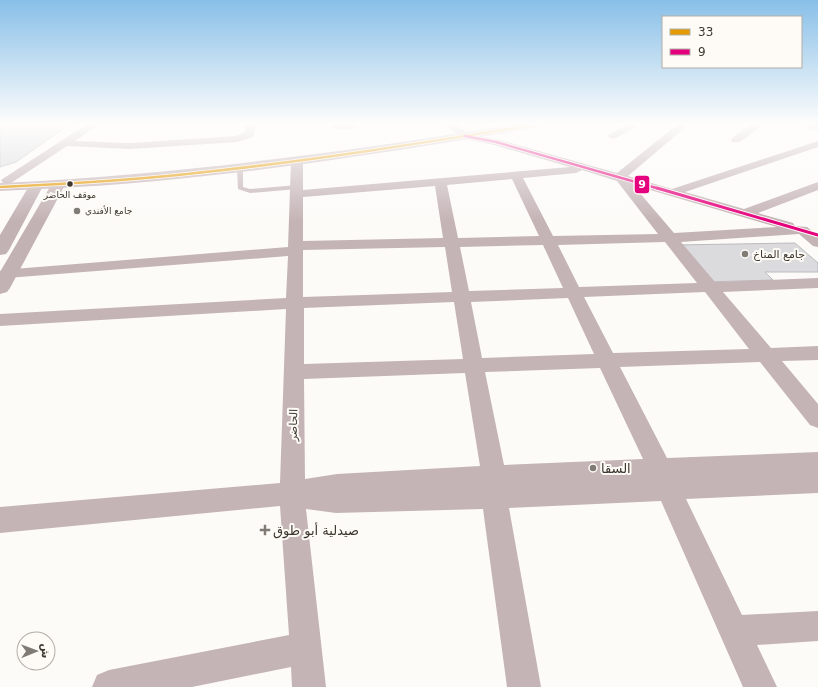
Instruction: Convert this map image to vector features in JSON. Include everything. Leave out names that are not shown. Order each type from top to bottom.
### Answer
[{"type":"main road","points":[[2,182],[134,172],[297,156]]},
{"type":"main road","points":[[2,182],[36,186],[58,185],[240,170],[332,156]]},
{"type":"main road","points":[[4,281],[58,185]]},
{"type":"main road","points":[[0,250],[36,186]]},
{"type":"street","points":[[2,182],[45,156]]},
{"type":"street","points":[[541,156],[818,235]]},
{"type":"street","points":[[620,178],[646,156]]},
{"type":"street","points":[[671,193],[782,156]]},
{"type":"street","name":"الحاضر","points":[[297,162],[292,494],[309,687]]},
{"type":"street","points":[[297,191],[440,182],[588,169]]},
{"type":"street","points":[[516,175],[549,240],[664,479],[760,687]]},
{"type":"street","points":[[620,178],[818,419]]},
{"type":"street","points":[[440,182],[452,242],[494,486],[524,687]]},
{"type":"street","points":[[744,214],[818,186]]},
{"type":"street","points":[[4,281],[296,248],[452,242],[670,238],[802,230],[818,243]]},
{"type":"street","points":[[0,320],[296,303],[818,283]]},
{"type":"street","points":[[294,372],[818,354]]},
{"type":"street","points":[[664,479],[818,462]]},
{"type":"street","points":[[0,520],[292,494],[312,500],[336,501],[494,486],[664,479],[818,482]]},
{"type":"street","points":[[735,631],[818,626]]},
{"type":"street","points":[[109,687],[305,648]]},
{"type":"lane","points":[[240,170],[240,188],[242,189],[250,191],[297,191]]},
{"type":"building","points":[[0,156],[24,156],[16,162],[0,167]]},
{"type":"building","name":"جامع المناخ","points":[[795,243],[818,263],[818,272],[765,272],[773,280],[704,282],[675,245]]},
{"type":"transit line","name":"33","points":[[0,187],[68,184],[204,173],[330,156]]},
{"type":"transit line","name":"9","points":[[545,156],[818,235]]},
{"type":"place","name":"موقف الحاضر","points":[[70,184]]},
{"type":"place","name":"جامع الأفندي","points":[[77,211]]},
{"type":"place","name":"جامع المناخ","points":[[745,254]]},
{"type":"place","name":"السقا","points":[[593,468]]},
{"type":"place","name":"صيدلية أبو طوق","points":[[265,530]]}]
